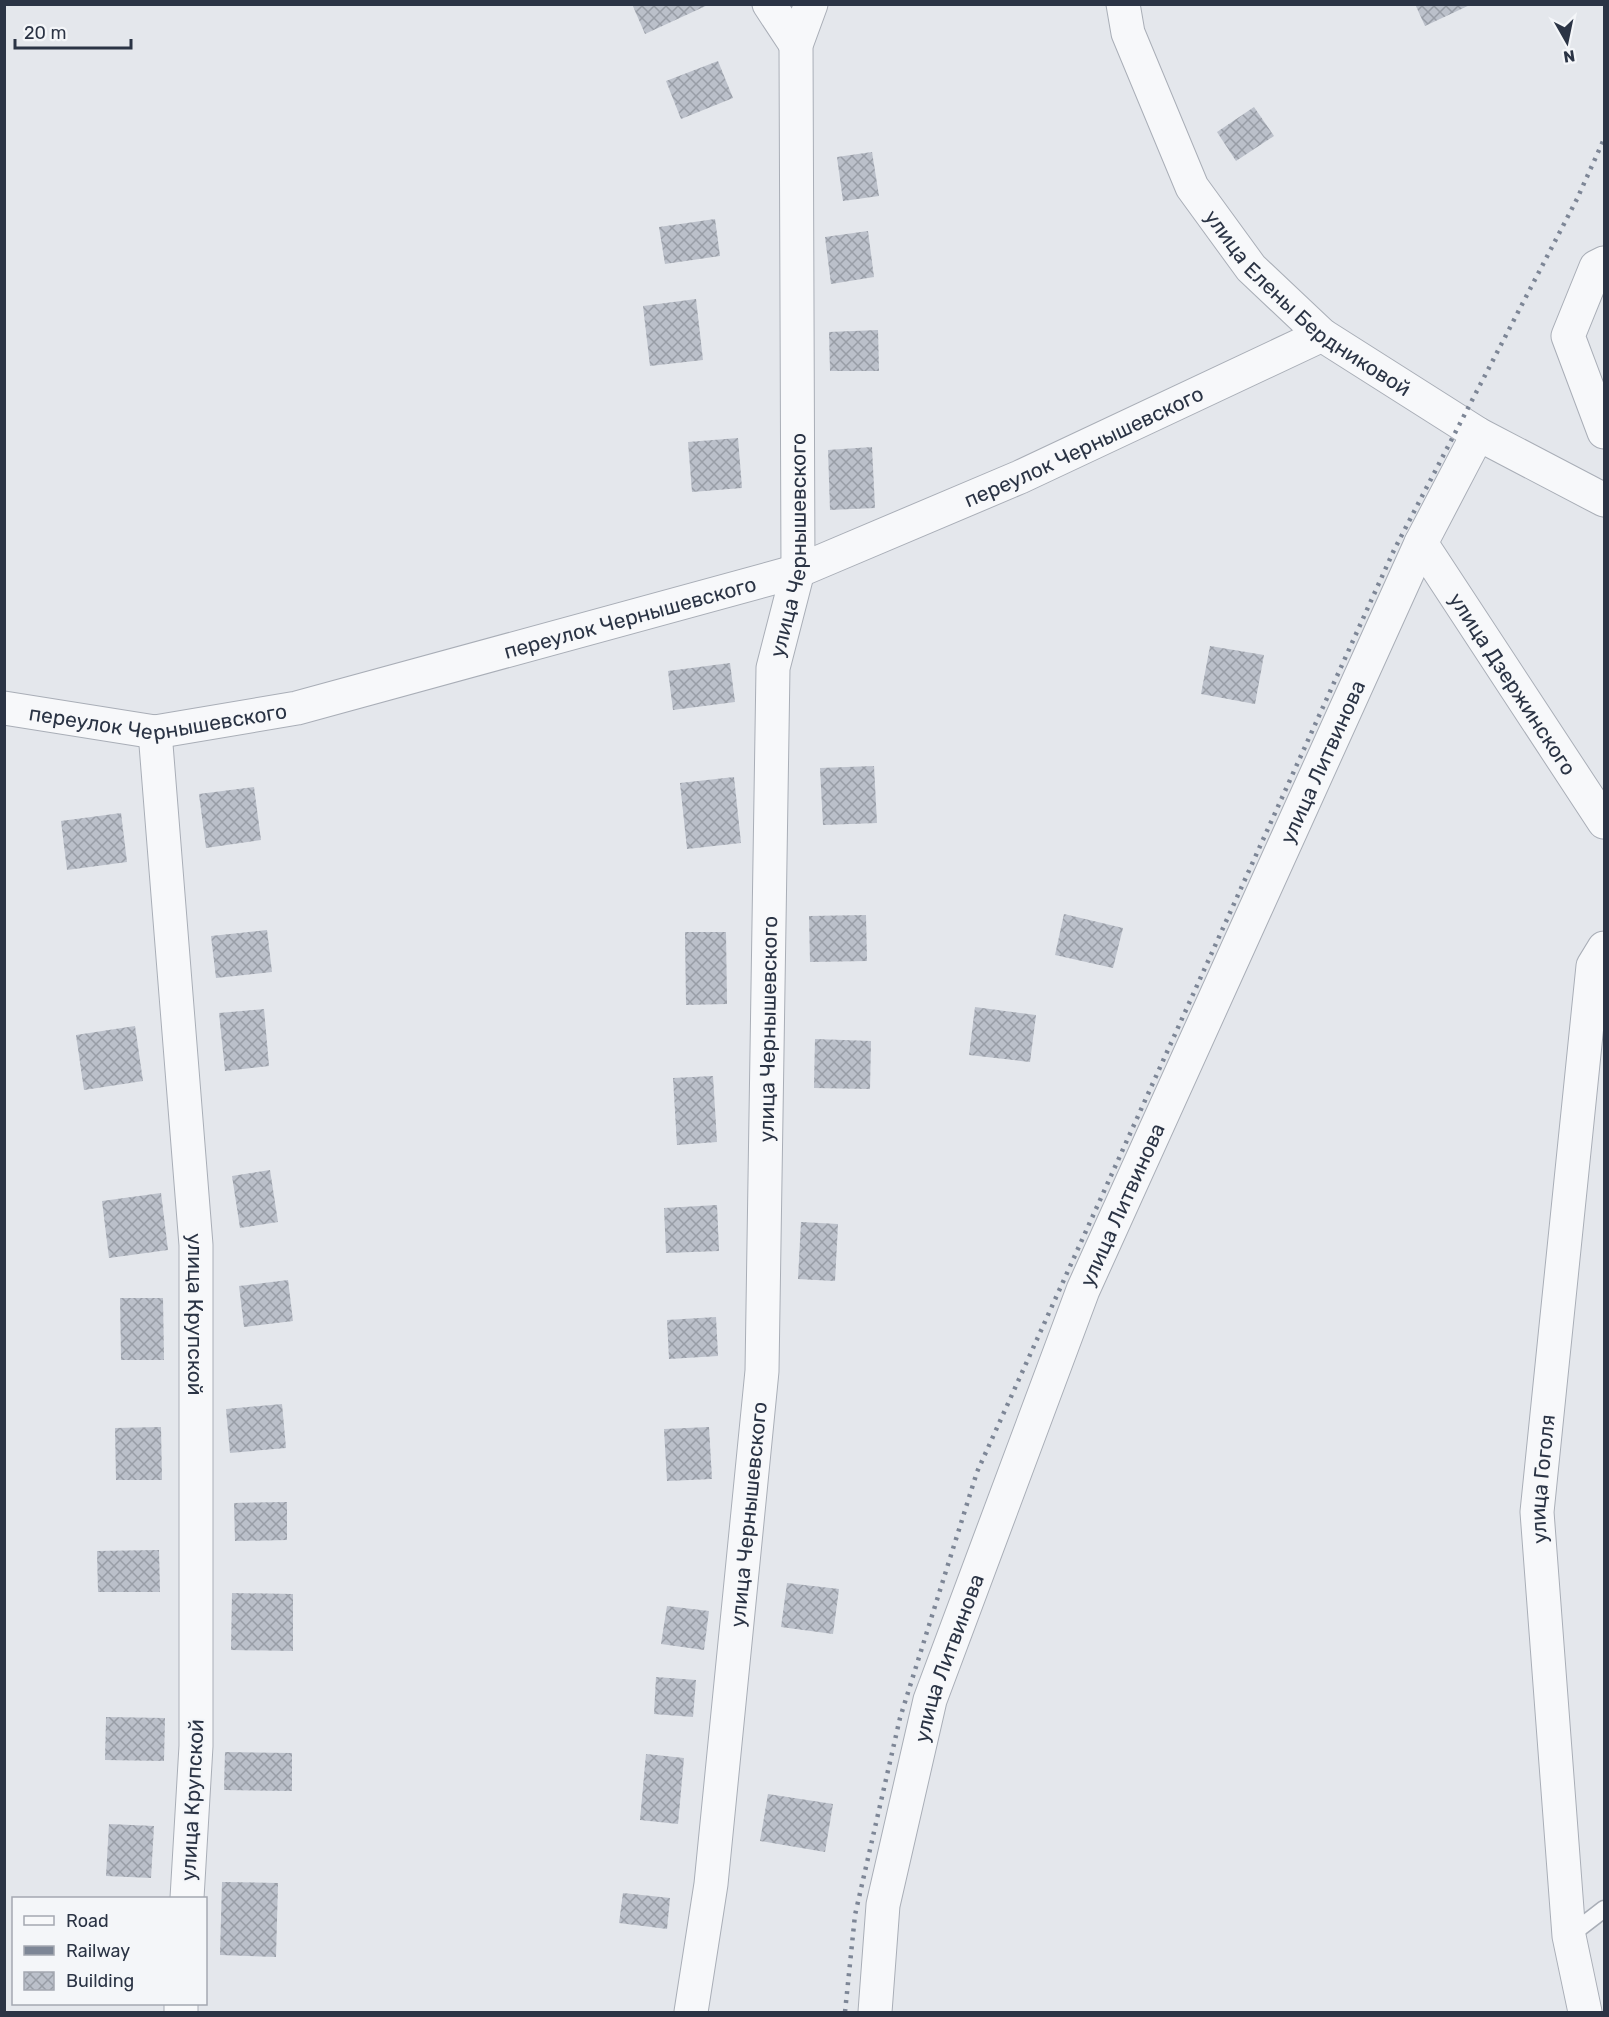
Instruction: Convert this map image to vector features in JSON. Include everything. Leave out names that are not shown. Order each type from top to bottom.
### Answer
[{"type":"street","points":[[769,4],[796,45]]},
{"type":"street","name":"улица Чернышевского","points":[[691,2013],[711,1884],[762,1371],[773,668],[798,572],[796,45],[810,4]]},
{"type":"street","name":"улица Елены Бердниковой","points":[[1123,4],[1128,33],[1192,187],[1251,268],[1322,335],[1478,434],[1605,500]]},
{"type":"street","points":[[1605,263],[1596,267],[1568,336],[1605,432]]},
{"type":"street","name":"переулок Чернышевского","points":[[4,708],[155,732],[297,708],[798,572],[1020,477],[1322,335]]},
{"type":"street","name":"улица Литвинова","points":[[875,2013],[883,1905],[930,1700],[1083,1290],[1421,543],[1478,434]]},
{"type":"street","name":"улица Дзержинского","points":[[1421,543],[1605,822]]},
{"type":"street","name":"улица Крупской","points":[[155,732],[196,1245],[196,1746],[187,1897]]},
{"type":"street","name":"улица Гоголя","points":[[1585,2013],[1569,1936],[1537,1512],[1593,966],[1605,948]]},
{"type":"lane","points":[[1569,1936],[1605,1910]]},
{"type":"building","points":[[632,4],[710,4],[645,34]]},
{"type":"building","points":[[1415,4],[1472,4],[1425,26]]},
{"type":"building","points":[[718,61],[733,98],[681,119],[666,81]]},
{"type":"building","points":[[1254,107],[1274,136],[1236,161],[1217,132]]},
{"type":"building","points":[[872,152],[879,196],[843,201],[837,157]]},
{"type":"building","points":[[715,219],[720,256],[665,264],[659,227]]},
{"type":"building","points":[[868,231],[874,277],[831,284],[825,237]]},
{"type":"building","points":[[696,299],[703,360],[650,366],[643,306]]},
{"type":"building","points":[[878,330],[879,371],[830,371],[829,332]]},
{"type":"building","points":[[738,438],[742,488],[692,492],[688,442]]},
{"type":"building","points":[[872,447],[875,508],[830,510],[828,450]]},
{"type":"building","points":[[1210,646],[1264,655],[1255,704],[1201,694]]},
{"type":"building","points":[[730,663],[735,702],[673,710],[668,671]]},
{"type":"building","points":[[874,766],[877,823],[823,825],[820,768]]},
{"type":"building","points":[[734,777],[741,843],[687,849],[680,783]]},
{"type":"building","points":[[254,787],[261,840],[206,848],[199,794]]},
{"type":"building","points":[[121,813],[127,862],[67,870],[61,821]]},
{"type":"building","points":[[1064,914],[1123,928],[1113,968],[1055,955]]},
{"type":"building","points":[[866,915],[867,961],[810,962],[809,916]]},
{"type":"building","points":[[267,930],[272,972],[216,978],[211,936]]},
{"type":"building","points":[[685,932],[726,932],[727,1004],[686,1005]]},
{"type":"building","points":[[975,1007],[1036,1015],[1030,1062],[969,1055]]},
{"type":"building","points":[[264,1009],[269,1066],[225,1071],[219,1013]]},
{"type":"building","points":[[135,1026],[143,1081],[84,1090],[76,1035]]},
{"type":"building","points":[[815,1039],[871,1041],[870,1089],[814,1088]]},
{"type":"building","points":[[713,1076],[717,1142],[677,1145],[673,1078]]},
{"type":"building","points":[[270,1170],[278,1222],[240,1228],[232,1176]]},
{"type":"building","points":[[161,1193],[168,1250],[109,1258],[102,1201]]},
{"type":"building","points":[[717,1205],[719,1251],[666,1253],[664,1208]]},
{"type":"building","points":[[801,1222],[838,1224],[835,1281],[798,1279]]},
{"type":"building","points":[[288,1280],[293,1321],[244,1327],[239,1286]]},
{"type":"building","points":[[120,1298],[163,1298],[164,1360],[121,1360]]},
{"type":"building","points":[[716,1317],[718,1356],[669,1359],[667,1320]]},
{"type":"building","points":[[282,1404],[286,1448],[230,1453],[226,1409]]},
{"type":"building","points":[[161,1427],[162,1480],[116,1480],[115,1428]]},
{"type":"building","points":[[709,1427],[712,1479],[667,1481],[664,1429]]},
{"type":"building","points":[[287,1502],[287,1540],[235,1541],[234,1503]]},
{"type":"building","points":[[159,1550],[160,1592],[98,1592],[97,1551]]},
{"type":"building","points":[[787,1583],[839,1589],[833,1634],[781,1627]]},
{"type":"building","points":[[232,1593],[293,1594],[293,1651],[231,1650]]},
{"type":"building","points":[[667,1606],[709,1611],[704,1650],[661,1644]]},
{"type":"building","points":[[656,1677],[696,1680],[693,1717],[654,1714]]},
{"type":"building","points":[[106,1717],[165,1718],[164,1761],[105,1760]]},
{"type":"building","points":[[225,1752],[292,1753],[292,1791],[224,1790]]},
{"type":"building","points":[[646,1754],[684,1758],[678,1824],[640,1820]]},
{"type":"building","points":[[768,1794],[833,1804],[825,1852],[760,1841]]},
{"type":"building","points":[[109,1824],[154,1826],[151,1878],[106,1876]]},
{"type":"building","points":[[222,1882],[278,1883],[276,1957],[220,1955]]},
{"type":"building","points":[[623,1893],[670,1898],[667,1929],[619,1923]]},
{"type":"railway","points":[[845,2012],[855,1915],[900,1718],[977,1472],[1394,550],[1577,199],[1604,139]]}]
